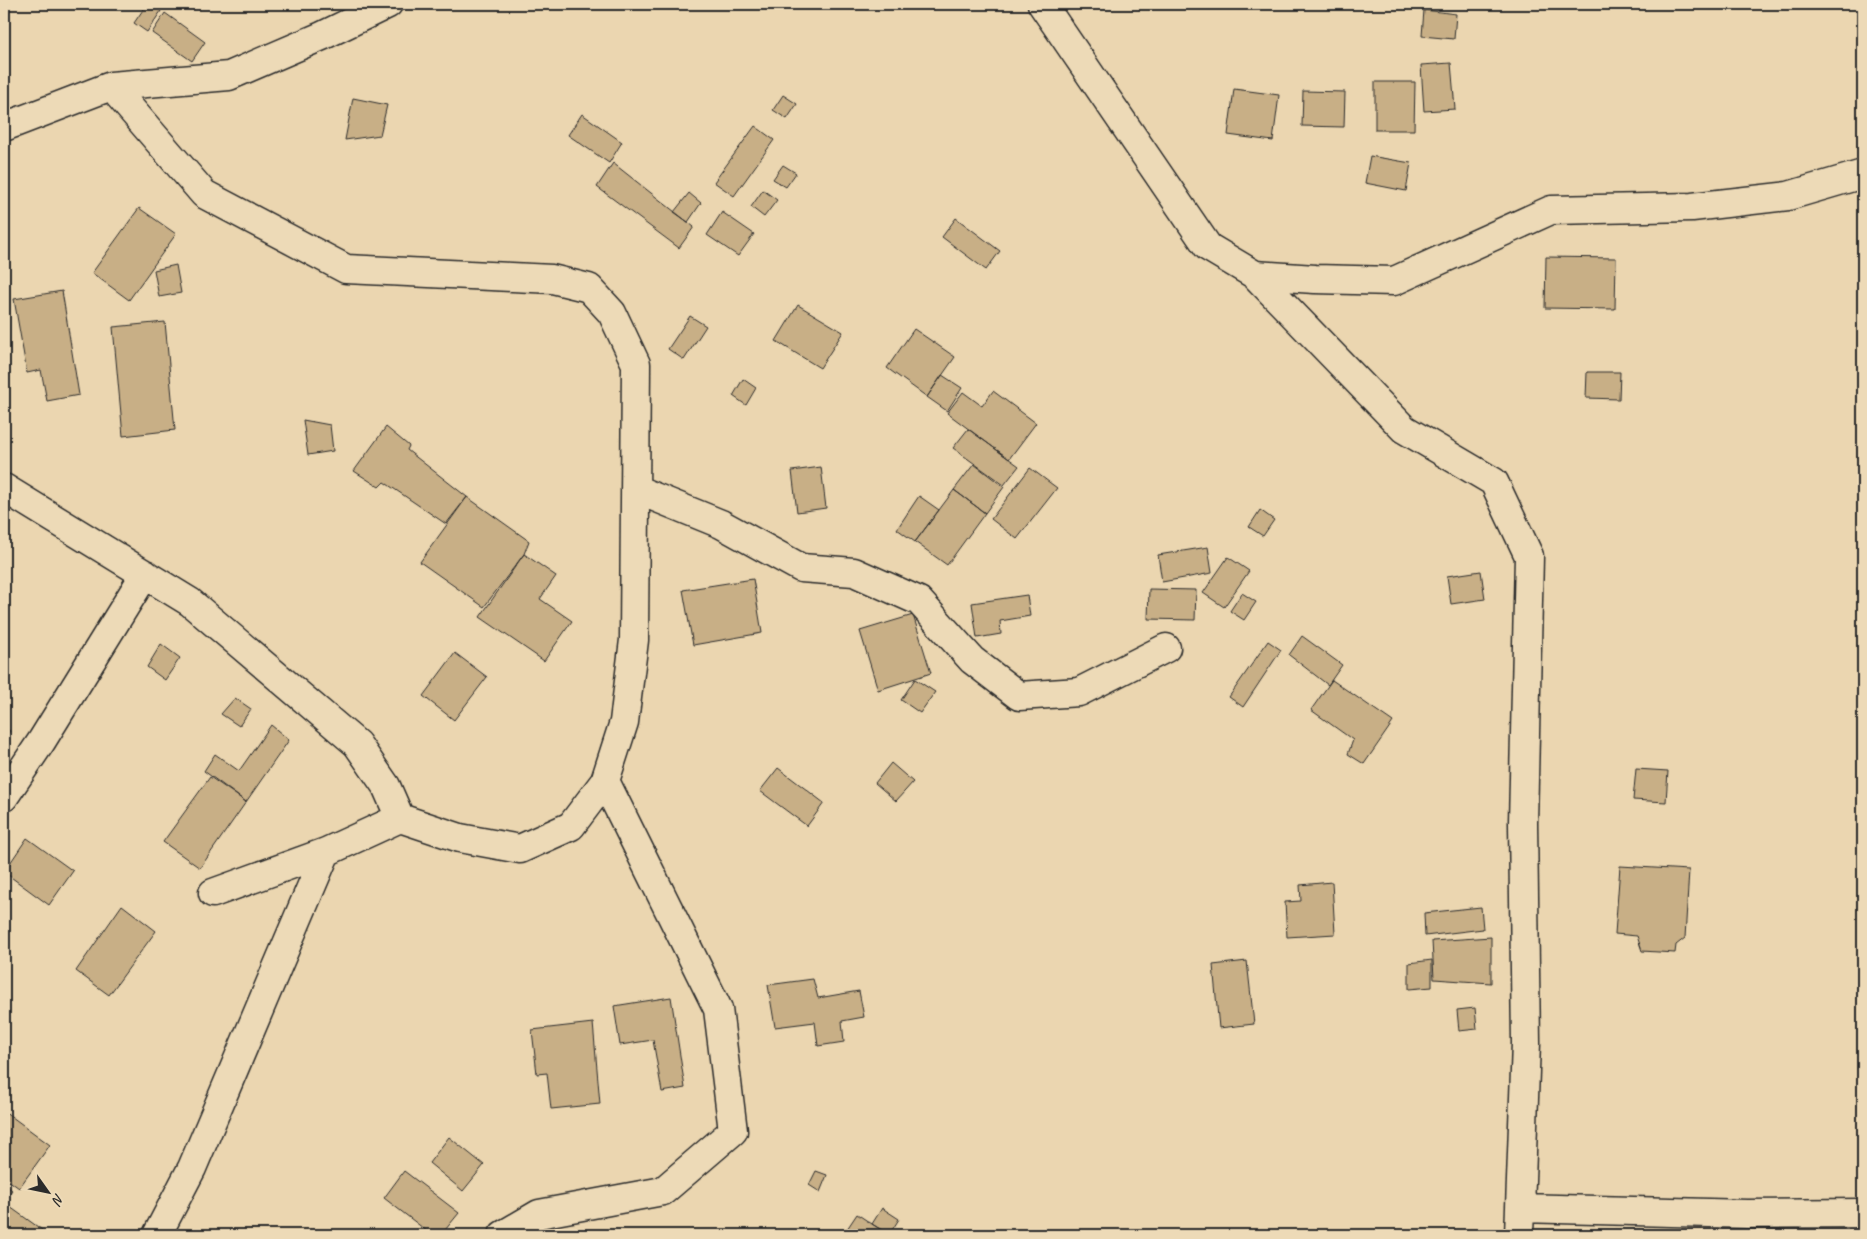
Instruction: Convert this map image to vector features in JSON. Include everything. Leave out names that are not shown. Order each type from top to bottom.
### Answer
[{"type":"street","points":[[4,127],[111,86],[229,76],[322,36],[388,4]]},
{"type":"street","points":[[1042,4],[1208,247],[1255,274],[1404,429],[1494,482],[1530,556],[1523,823],[1526,1043],[1519,1235]]},
{"type":"street","points":[[111,86],[204,194],[346,269],[552,279],[589,288],[612,313],[636,364],[634,640],[624,722],[605,781],[571,826],[520,849],[460,838],[400,818],[326,852],[213,893]]},
{"type":"street","points":[[1255,274],[1315,279],[1394,281],[1551,210],[1692,207],[1788,196],[1863,174]]},
{"type":"street","points":[[4,488],[190,602],[357,744],[386,786],[400,818]]},
{"type":"street","points":[[635,490],[721,524],[801,568],[854,572],[919,601],[972,660],[1019,696],[1079,692],[1166,648]]},
{"type":"street","points":[[4,797],[42,742],[146,574]]},
{"type":"street","points":[[503,1235],[538,1214],[663,1191],[733,1131],[718,1009],[605,781]]},
{"type":"street","points":[[157,1235],[192,1168],[326,852]]},
{"type":"street","points":[[1520,1208],[1748,1214],[1863,1213]]},
{"type":"building","points":[[147,4],[161,11],[147,32],[134,23]]},
{"type":"building","points":[[1424,10],[1456,14],[1454,39],[1422,36]]},
{"type":"building","points":[[165,13],[205,42],[192,61],[152,33]]},
{"type":"building","points":[[1451,63],[1455,109],[1424,111],[1421,65]]},
{"type":"building","points":[[1375,82],[1415,82],[1414,130],[1375,130]]},
{"type":"building","points":[[1234,89],[1279,95],[1273,141],[1228,135]]},
{"type":"building","points":[[1303,91],[1345,92],[1344,127],[1302,126]]},
{"type":"building","points":[[783,95],[797,104],[787,119],[773,110]]},
{"type":"building","points":[[353,98],[387,105],[380,135],[345,140]]},
{"type":"building","points":[[582,114],[622,142],[609,163],[568,135]]},
{"type":"building","points":[[755,126],[774,140],[734,196],[714,182]]},
{"type":"building","points":[[1370,156],[1411,163],[1406,191],[1365,183]]},
{"type":"building","points":[[613,163],[694,227],[679,248],[597,187]]},
{"type":"building","points":[[783,165],[796,173],[786,187],[773,179]]},
{"type":"building","points":[[763,190],[777,200],[764,217],[751,207]]},
{"type":"building","points":[[689,193],[701,203],[688,222],[674,212]]},
{"type":"building","points":[[139,208],[176,234],[129,300],[92,273]]},
{"type":"building","points":[[722,212],[754,234],[738,256],[707,235]]},
{"type":"building","points":[[956,218],[1000,251],[986,270],[942,237]]},
{"type":"building","points":[[1546,257],[1616,258],[1615,309],[1545,308]]},
{"type":"building","points":[[176,265],[181,293],[159,297],[154,270]]},
{"type":"building","points":[[62,291],[79,395],[47,401],[41,370],[27,373],[14,299]]},
{"type":"building","points":[[798,305],[843,332],[820,368],[776,341]]},
{"type":"building","points":[[690,316],[706,326],[684,360],[668,349]]},
{"type":"building","points":[[165,322],[175,430],[123,436],[113,327]]},
{"type":"building","points":[[914,329],[955,357],[927,397],[887,368]]},
{"type":"building","points":[[1587,372],[1620,372],[1619,399],[1586,398]]},
{"type":"building","points":[[942,375],[962,388],[947,411],[927,397]]},
{"type":"building","points":[[743,379],[756,388],[746,405],[733,396]]},
{"type":"building","points":[[993,391],[1036,423],[1009,459],[947,413],[963,392],[982,406]]},
{"type":"building","points":[[303,420],[330,425],[333,451],[308,455]]},
{"type":"building","points":[[386,427],[409,446],[407,450],[467,497],[446,524],[384,482],[379,487],[354,471]]},
{"type":"building","points":[[968,429],[1019,466],[1004,485],[953,448]]},
{"type":"building","points":[[974,464],[1004,487],[985,513],[954,490]]},
{"type":"building","points":[[821,467],[826,508],[797,512],[792,471]]},
{"type":"building","points":[[1030,468],[1057,488],[1017,539],[991,519]]},
{"type":"building","points":[[954,490],[985,513],[947,565],[915,542]]},
{"type":"building","points":[[919,496],[939,510],[915,542],[897,529]]},
{"type":"building","points":[[467,497],[529,541],[524,554],[484,607],[420,562]]},
{"type":"building","points":[[1260,510],[1274,520],[1263,536],[1249,527]]},
{"type":"building","points":[[1208,547],[1212,573],[1162,582],[1158,555]]},
{"type":"building","points":[[524,554],[556,576],[540,599],[572,621],[544,661],[480,617]]},
{"type":"building","points":[[1228,557],[1249,571],[1224,607],[1203,593]]},
{"type":"building","points":[[1481,571],[1485,599],[1451,604],[1447,576]]},
{"type":"building","points":[[753,579],[762,633],[693,645],[683,590]]},
{"type":"building","points":[[1149,589],[1196,590],[1195,620],[1148,619]]},
{"type":"building","points":[[1242,593],[1256,602],[1244,620],[1230,611]]},
{"type":"building","points":[[1027,595],[1030,616],[1000,621],[1001,634],[977,638],[972,603]]},
{"type":"building","points":[[913,615],[931,673],[878,690],[860,631]]},
{"type":"building","points":[[1302,636],[1342,665],[1328,685],[1289,655]]},
{"type":"building","points":[[1268,641],[1281,650],[1243,707],[1229,697]]},
{"type":"building","points":[[161,644],[180,658],[165,680],[147,667]]},
{"type":"building","points":[[455,653],[487,677],[454,720],[423,696]]},
{"type":"building","points":[[915,679],[935,692],[920,713],[901,700]]},
{"type":"building","points":[[1332,680],[1393,722],[1364,764],[1348,754],[1353,740],[1311,710]]},
{"type":"building","points":[[235,698],[251,709],[239,726],[221,714]]},
{"type":"building","points":[[271,725],[289,740],[246,802],[204,771],[215,754],[239,771]]},
{"type":"building","points":[[4,726],[10,731],[4,740]]},
{"type":"building","points":[[891,763],[913,782],[896,801],[875,783]]},
{"type":"building","points":[[778,768],[824,803],[807,826],[760,791]]},
{"type":"building","points":[[1636,769],[1668,771],[1666,802],[1633,800]]},
{"type":"building","points":[[210,777],[246,802],[200,868],[163,842]]},
{"type":"building","points":[[27,838],[73,871],[49,905],[4,872]]},
{"type":"building","points":[[1620,866],[1689,870],[1685,938],[1676,945],[1675,953],[1642,951],[1637,936],[1615,934]]},
{"type":"building","points":[[1332,882],[1335,934],[1287,937],[1285,902],[1301,901],[1300,885]]},
{"type":"building","points":[[122,905],[156,931],[109,995],[76,971]]},
{"type":"building","points":[[1481,907],[1483,929],[1425,936],[1424,913]]},
{"type":"building","points":[[1491,937],[1491,983],[1434,979],[1432,941]]},
{"type":"building","points":[[1432,960],[1432,987],[1409,989],[1409,963]]},
{"type":"building","points":[[1247,961],[1254,1024],[1219,1028],[1213,965]]},
{"type":"building","points":[[813,979],[818,998],[859,991],[864,1017],[842,1021],[844,1042],[818,1046],[815,1022],[775,1027],[768,985]]},
{"type":"building","points":[[671,997],[685,1088],[662,1092],[653,1040],[620,1045],[614,1006]]},
{"type":"building","points":[[1475,1008],[1477,1029],[1459,1031],[1457,1010]]},
{"type":"building","points":[[593,1023],[600,1104],[551,1109],[547,1073],[537,1074],[532,1030]]},
{"type":"building","points":[[4,1111],[50,1145],[19,1188],[4,1177]]},
{"type":"building","points":[[449,1137],[484,1165],[463,1191],[429,1163]]},
{"type":"building","points":[[404,1171],[459,1213],[441,1235],[432,1235],[384,1198]]},
{"type":"building","points":[[816,1171],[827,1175],[820,1192],[809,1185]]},
{"type":"building","points":[[4,1184],[12,1190],[4,1200]]},
{"type":"building","points":[[10,1207],[45,1232],[43,1235],[4,1235],[4,1216]]},
{"type":"building","points":[[882,1208],[899,1219],[889,1235],[872,1224]]},
{"type":"building","points":[[857,1214],[872,1224],[890,1235],[843,1235]]}]
